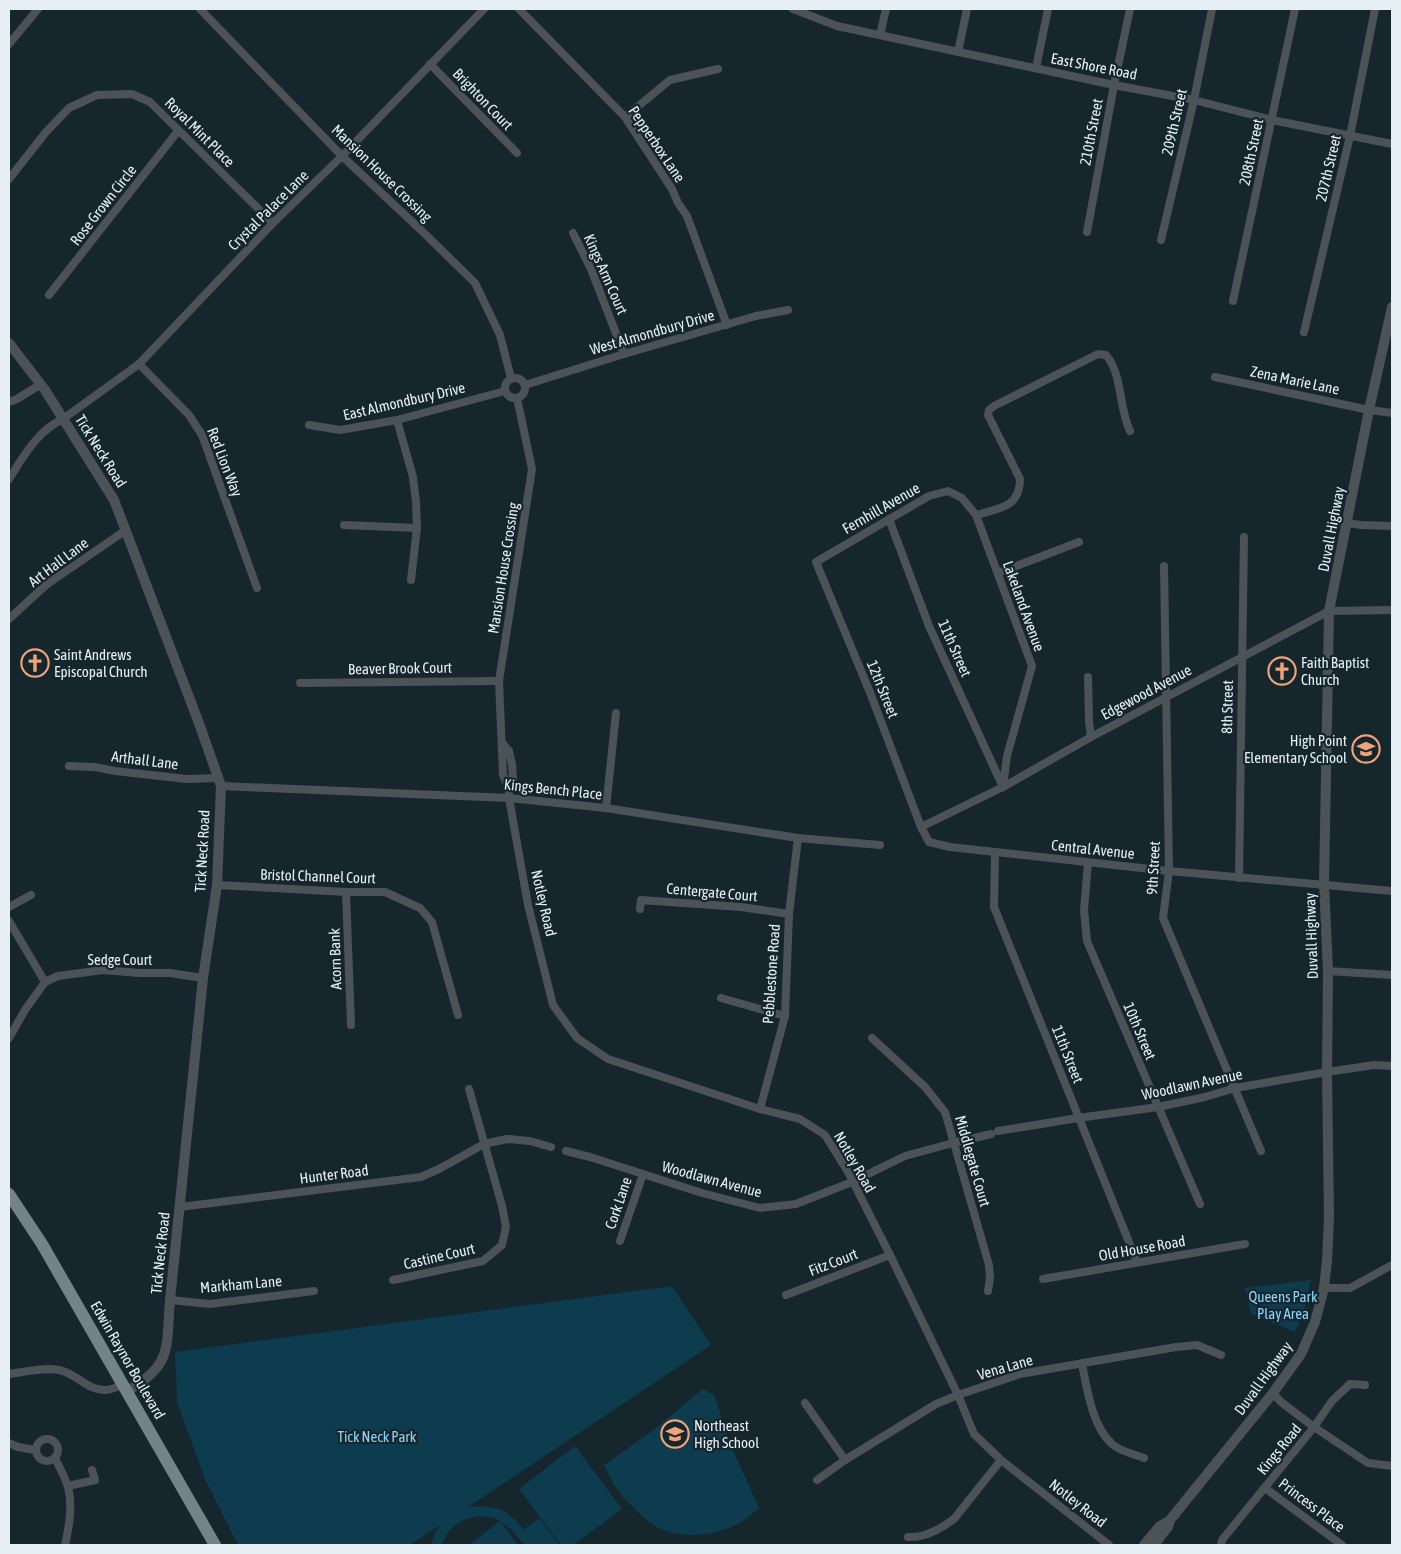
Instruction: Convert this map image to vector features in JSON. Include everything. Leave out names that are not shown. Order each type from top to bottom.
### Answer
[{"type":"main road","name":"Edwin Raynor Boulevard","points":[[9,1194],[42,1244],[215,1545]]},
{"type":"street","points":[[9,44],[38,9]]},
{"type":"street","name":"Mansion House Crossing","points":[[200,9],[342,156],[475,283],[500,335],[511,378]]},
{"type":"street","name":"Crystal Palace Lane","points":[[9,479],[33,444],[52,424],[63,420],[139,364],[484,9]]},
{"type":"street","name":"Pepperbox Lane","points":[[519,9],[625,118],[672,189],[678,203],[687,216],[727,325]]},
{"type":"street","name":"East Shore Road","points":[[793,9],[804,11],[837,26],[1114,85],[1194,100],[1272,120],[1392,144]]},
{"type":"street","points":[[880,35],[886,9]]},
{"type":"street","points":[[958,52],[968,9]]},
{"type":"street","points":[[1036,68],[1048,9]]},
{"type":"street","name":"210th Street","points":[[1087,232],[1130,9]]},
{"type":"street","name":"209th Street","points":[[1161,240],[1194,100],[1212,9]]},
{"type":"street","name":"208th Street","points":[[1234,301],[1296,9]]},
{"type":"street","name":"207th Street","points":[[1304,332],[1350,136],[1375,9]]},
{"type":"street","name":"Brighton Court","points":[[430,64],[517,153]]},
{"type":"street","points":[[625,118],[670,80],[718,69]]},
{"type":"street","name":"Royal Mint Place","points":[[9,179],[69,108],[96,95],[132,94],[150,102],[273,224]]},
{"type":"street","name":"Rose Grown Circle","points":[[49,295],[178,131]]},
{"type":"street","name":"Kings Arm Court","points":[[572,233],[591,269],[624,354]]},
{"type":"street","name":"Duvall Highway","points":[[1144,1545],[1160,1526],[1170,1520],[1273,1393],[1301,1354],[1314,1322],[1324,1288],[1329,1218],[1328,970],[1324,884],[1330,611],[1369,410],[1392,307]]},
{"type":"street","name":"West Almondbury Drive","points":[[525,385],[624,354],[788,310]]},
{"type":"street","name":"Tick Neck Road","points":[[9,343],[41,384],[114,500],[220,782],[216,885],[203,978],[166,1349],[163,1359],[150,1376],[142,1382],[125,1388]]},
{"type":"street","points":[[976,515],[1009,504],[1018,496],[1020,488],[1020,478],[988,415],[989,410],[994,406],[1098,354],[1106,355],[1111,360],[1118,381],[1123,410],[1130,431]]},
{"type":"street","name":"Red Lion Way","points":[[139,364],[189,415],[202,435],[257,588]]},
{"type":"street","points":[[514,377],[521,379],[525,385],[523,395],[517,398],[511,398],[505,390],[505,385],[514,377]]},
{"type":"street","name":"Zena Marie Lane","points":[[1215,377],[1369,410],[1392,413]]},
{"type":"street","points":[[9,402],[41,384]]},
{"type":"street","name":"East Almondbury Drive","points":[[310,424],[340,430],[397,420],[505,390]]},
{"type":"street","name":"Mansion House Crossing","points":[[509,798],[509,788],[513,780],[512,764],[509,751],[502,743],[499,681],[532,469],[517,398]]},
{"type":"street","points":[[397,420],[413,477],[418,528],[411,580]]},
{"type":"street","name":"Fernhill Avenue","points":[[816,562],[929,496],[948,491],[962,498]]},
{"type":"street","name":"Lakeland Avenue","points":[[962,498],[976,515],[1032,666],[1007,756],[1003,786]]},
{"type":"street","name":"11th Street","points":[[890,519],[929,626],[1003,786]]},
{"type":"street","points":[[1347,523],[1392,526]]},
{"type":"street","points":[[344,525],[418,528]]},
{"type":"street","name":"Art Hall Lane","points":[[9,619],[46,585],[126,530]]},
{"type":"street","name":"8th Street","points":[[1238,878],[1244,538]]},
{"type":"street","points":[[998,573],[1079,542]]},
{"type":"street","name":"12th Street","points":[[816,562],[871,695],[920,827]]},
{"type":"street","name":"9th Street","points":[[1164,566],[1169,871],[1163,918],[1262,1151]]},
{"type":"street","name":"Edgewood Avenue","points":[[920,827],[1003,786],[1091,737],[1330,611],[1392,610]]},
{"type":"street","points":[[1088,677],[1091,737]]},
{"type":"street","name":"Beaver Brook Court","points":[[300,683],[499,681]]},
{"type":"street","points":[[606,808],[616,713]]},
{"type":"street","name":"Arthall Lane","points":[[69,766],[95,767],[115,771],[220,782]]},
{"type":"street","name":"Kings Bench Place","points":[[220,782],[509,798],[606,808],[798,838],[880,845]]},
{"type":"street","name":"Notley Road","points":[[509,798],[528,905],[553,1005],[577,1038],[608,1059],[760,1109],[800,1119],[825,1135],[848,1172],[890,1255],[958,1395],[974,1434],[1001,1460],[1109,1545]]},
{"type":"street","name":"Central Avenue","points":[[920,827],[929,842],[950,847],[1238,878],[1392,891]]},
{"type":"street","name":"Pebblestone Road","points":[[760,1109],[785,1016],[789,914],[798,838]]},
{"type":"street","name":"11th Street","points":[[995,852],[994,907],[1137,1262]]},
{"type":"street","name":"10th Street","points":[[1088,863],[1084,910],[1087,941],[1200,1204]]},
{"type":"street","name":"Bristol Channel Court","points":[[216,885],[346,892],[385,892],[420,908],[432,922],[458,1015]]},
{"type":"street","name":"Acorn Bank","points":[[346,892],[351,1025]]},
{"type":"street","points":[[9,907],[31,895]]},
{"type":"street","name":"Centergate Court","points":[[640,908],[641,900],[741,907],[789,914]]},
{"type":"street","points":[[9,921],[45,982],[25,1010],[9,1038]]},
{"type":"street","name":"Sedge Court","points":[[45,982],[58,976],[103,970],[170,973],[203,978]]},
{"type":"street","points":[[1328,970],[1392,975]]},
{"type":"street","points":[[721,998],[785,1016]]},
{"type":"street","name":"Middlegate Court","points":[[872,1038],[925,1087],[945,1112],[989,1265],[988,1291]]},
{"type":"street","name":"Woodlawn Avenue","points":[[566,1151],[702,1193],[760,1208],[796,1204],[852,1182],[906,1156],[953,1142],[1078,1118],[1158,1107],[1234,1088],[1374,1065],[1392,1066]]},
{"type":"street","name":"Castine Court","points":[[393,1280],[483,1261],[502,1244],[506,1227],[502,1206],[469,1089]]},
{"type":"street","points":[[484,1144],[507,1139],[530,1141],[551,1147]]},
{"type":"street","name":"Hunter Road","points":[[180,1207],[421,1177],[440,1169],[484,1144]]},
{"type":"street","name":"Cork Lane","points":[[620,1241],[643,1174]]},
{"type":"street","name":"Old House Road","points":[[1043,1278],[1245,1244]]},
{"type":"street","name":"Fitz Court","points":[[786,1294],[890,1255]]},
{"type":"street","points":[[1324,1288],[1350,1288],[1392,1265]]},
{"type":"street","name":"Markham Lane","points":[[170,1300],[210,1304],[314,1291]]},
{"type":"street","name":"Vena Lane","points":[[817,1480],[845,1460],[936,1404],[1020,1374],[1176,1346],[1197,1345],[1220,1354]]},
{"type":"street","points":[[1082,1364],[1091,1403],[1102,1433],[1113,1445],[1144,1458]]},
{"type":"street","points":[[9,1374],[52,1369],[68,1372],[89,1386],[102,1390],[125,1388]]},
{"type":"street","name":"Kings Road","points":[[1221,1545],[1222,1540],[1314,1427],[1332,1401],[1350,1384],[1365,1385]]},
{"type":"street","points":[[1273,1393],[1281,1402],[1314,1427],[1368,1464],[1392,1466]]},
{"type":"street","points":[[805,1403],[845,1460]]},
{"type":"street","points":[[46,1439],[57,1445],[58,1453],[55,1458],[49,1462],[41,1461],[38,1458],[35,1450],[39,1442],[46,1439]]},
{"type":"street","points":[[9,1443],[18,1447],[35,1450]]},
{"type":"street","points":[[55,1458],[68,1486],[70,1520],[65,1545]]},
{"type":"street","points":[[908,1537],[927,1535],[954,1519],[1001,1460]]},
{"type":"street","points":[[68,1486],[95,1480],[92,1470]]},
{"type":"street","name":"Princess Place","points":[[1265,1488],[1342,1545]]},
{"type":"street","name":"Duvall Highway","points":[[1154,1545],[1168,1527],[1170,1520]]},
{"type":"green space","name":"Queens Park Play Area","points":[[1311,1280],[1304,1312],[1295,1332],[1251,1314],[1245,1288]]},
{"type":"green space","name":"Tick Neck Park","points":[[672,1286],[711,1345],[468,1507],[492,1507],[499,1509],[511,1516],[524,1530],[539,1518],[560,1545],[524,1545],[512,1530],[500,1521],[483,1516],[465,1520],[451,1529],[442,1545],[431,1545],[440,1525],[410,1545],[238,1545],[205,1479],[177,1402],[175,1352]]},
{"type":"green space","points":[[703,1389],[714,1395],[732,1448],[759,1508],[744,1520],[713,1533],[691,1535],[669,1532],[649,1522],[627,1501],[613,1483],[604,1465],[651,1432]]},
{"type":"green space","points":[[575,1446],[622,1509],[573,1545],[561,1545],[519,1489]]},
{"type":"green space","points":[[500,1521],[518,1545],[469,1545]]},
{"type":"place","name":"Saint Andrews Episcopal Church","points":[[35,663]]},
{"type":"place","name":"Faith Baptist Church","points":[[1282,671]]},
{"type":"place","name":"High Point Elementary School","points":[[1366,749]]},
{"type":"place","name":"Northeast High School","points":[[675,1434]]}]
